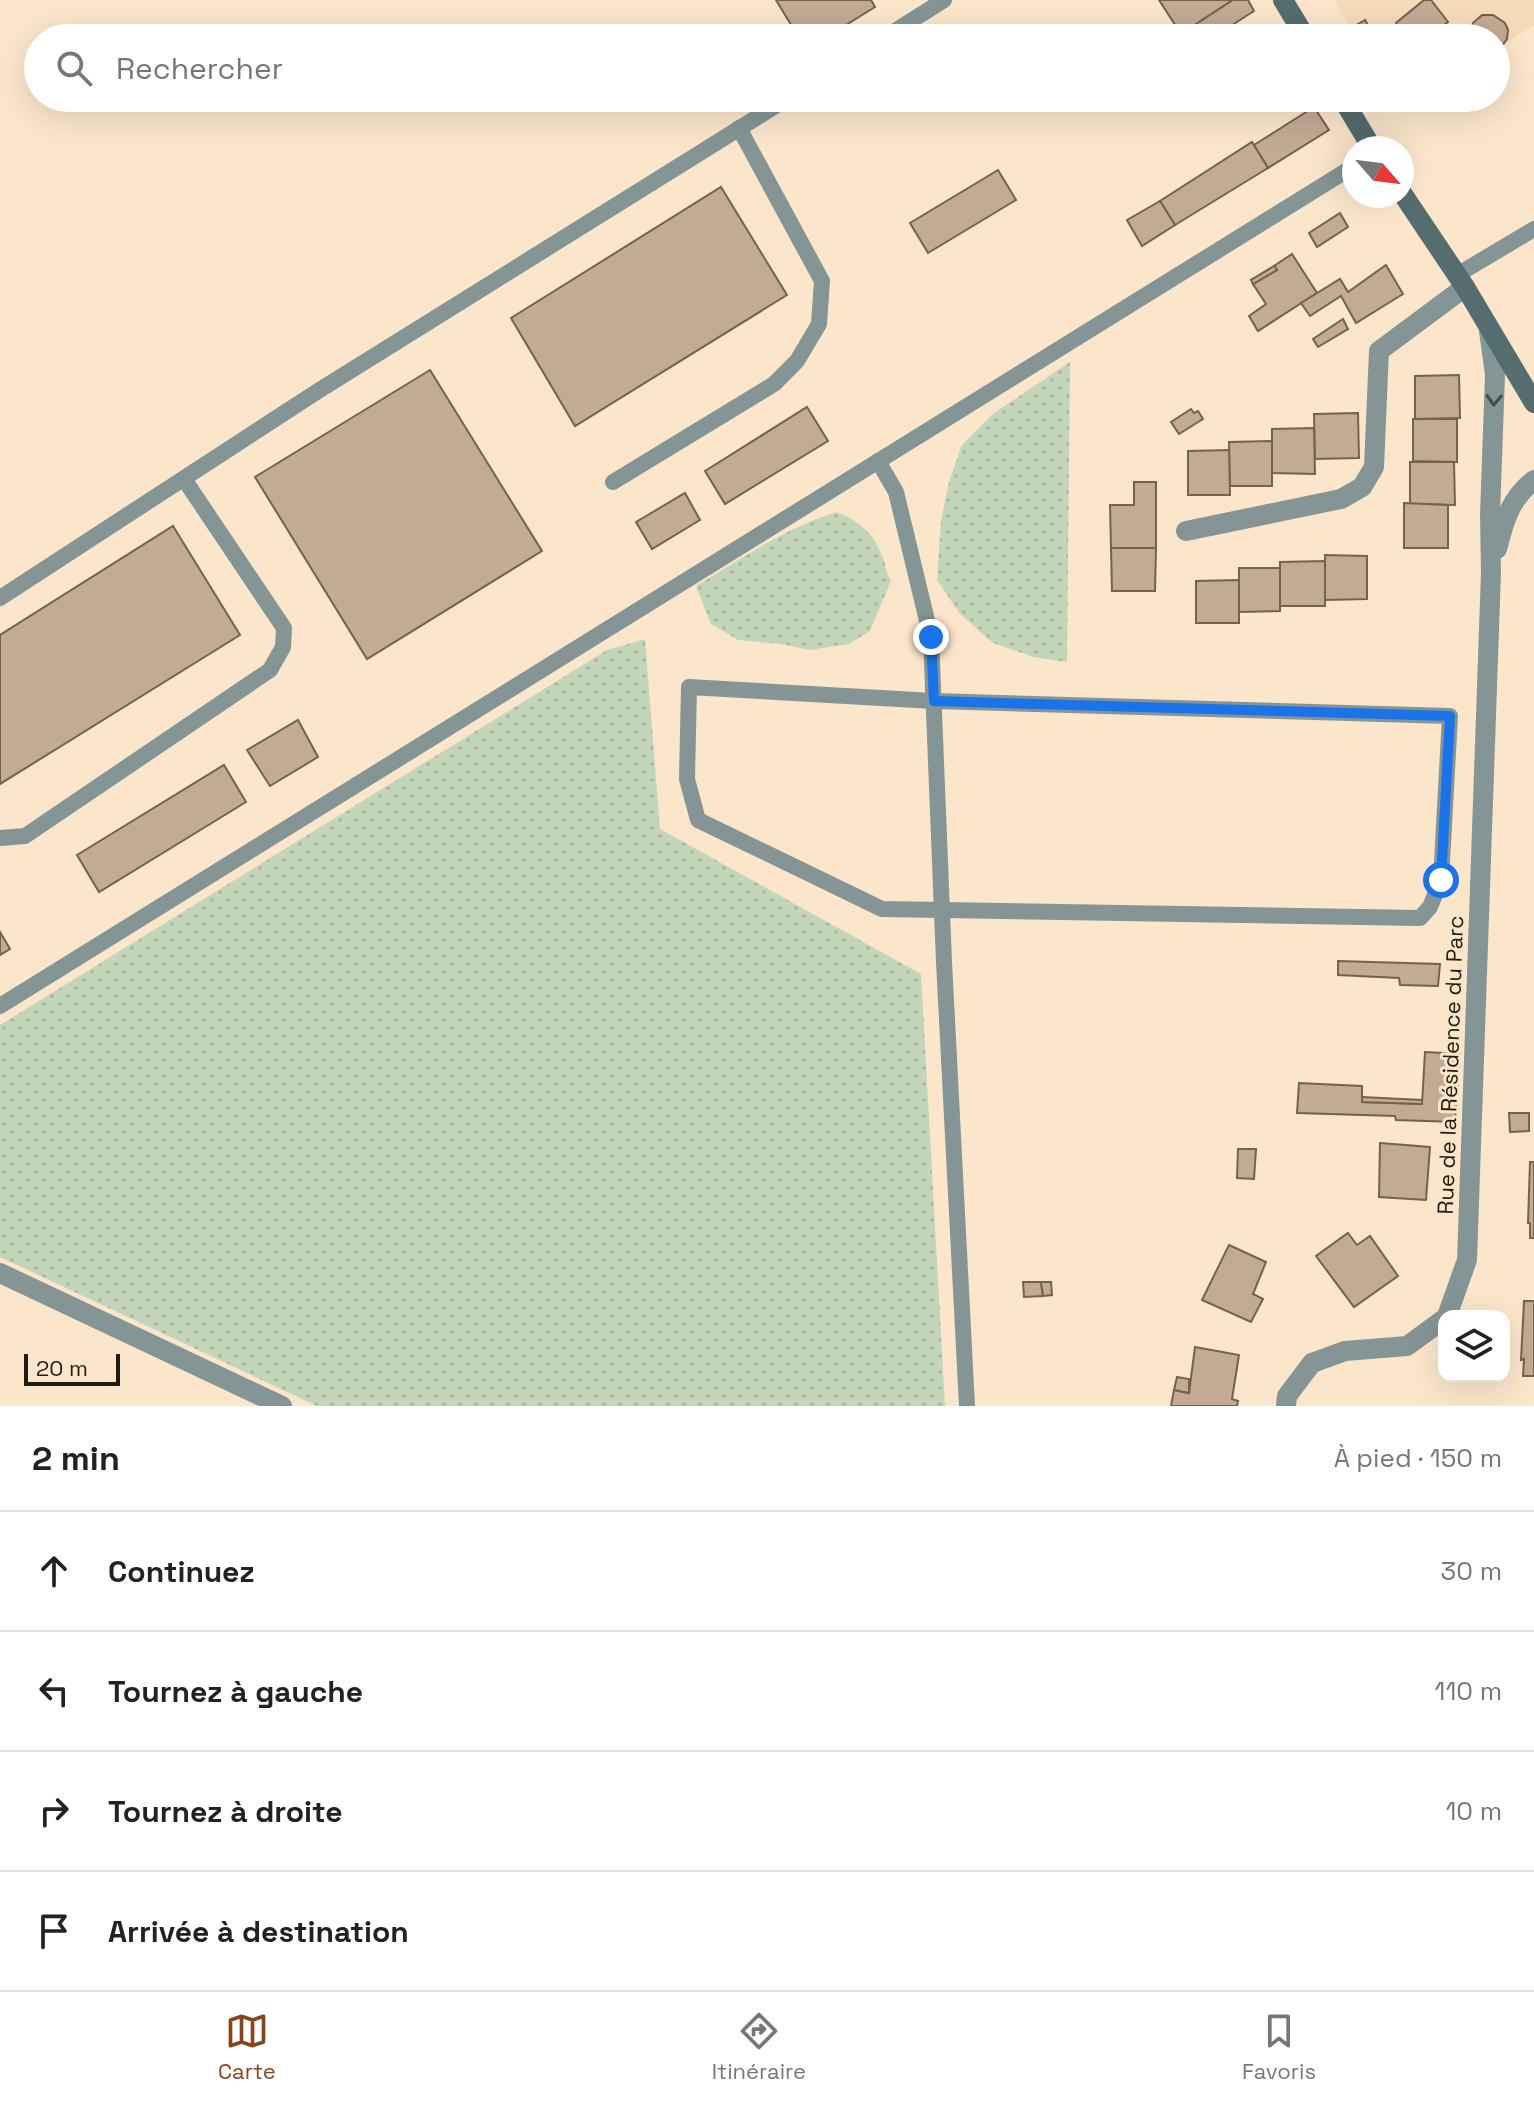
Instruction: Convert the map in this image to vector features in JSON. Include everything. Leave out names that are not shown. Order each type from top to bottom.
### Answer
[{"type":"main road","points":[[1283,0],[1298,24]]},
{"type":"main road","points":[[1350,112],[1365,136]]},
{"type":"main road","points":[[1412,208],[1461,281],[1534,403]]},
{"type":"street","points":[[1186,531],[1341,499],[1362,487],[1374,467],[1379,351],[1461,281]]},
{"type":"street","name":"Rue de la Résidence du Parc","points":[[1449,1310],[1467,1260],[1491,572],[1495,375],[1487,323]]},
{"type":"street","name":"Rue de la Résidence du Parc","points":[[1491,572],[1508,511],[1520,492],[1534,480]]},
{"type":"street","points":[[0,1273],[282,1406]]},
{"type":"street","name":"Rue de la Résidence du Parc","points":[[1286,1406],[1287,1396],[1312,1363],[1345,1351],[1407,1346],[1438,1324]]},
{"type":"lane","points":[[906,24],[944,0]]},
{"type":"lane","points":[[0,598],[318,391],[765,112]]},
{"type":"lane","points":[[613,482],[774,384],[797,361],[819,324],[822,281],[739,128]]},
{"type":"lane","points":[[0,1006],[1342,173]]},
{"type":"lane","points":[[1461,281],[1534,229]]},
{"type":"lane","points":[[878,461],[896,492],[931,637],[967,1406]]},
{"type":"lane","points":[[0,838],[25,836],[270,670],[283,647],[284,628],[184,479]]},
{"type":"lane","points":[[689,687],[934,701],[1450,716],[1441,880],[1430,907],[1420,918],[882,909],[698,820],[687,779],[689,687]]},
{"type":"shaded area","points":[[1334,0],[1534,0],[1534,25],[1510,41],[1510,24],[1349,24]]},
{"type":"green space","points":[[1070,362],[1067,662],[1033,657],[993,643],[960,614],[937,580],[941,521],[949,482],[962,445],[994,413]]},
{"type":"green space","points":[[837,512],[859,524],[870,535],[879,548],[891,581],[870,631],[849,644],[810,650],[738,640],[711,624],[696,586],[782,535]]},
{"type":"green space","points":[[645,639],[660,829],[921,974],[945,1406],[317,1406],[0,1257],[0,1025],[607,650]]},
{"type":"building","points":[[776,0],[871,0],[875,7],[848,24],[791,24]]},
{"type":"building","points":[[1159,0],[1233,0],[1196,24],[1175,24]]},
{"type":"building","points":[[1233,0],[1248,0],[1254,11],[1234,24],[1196,24]]},
{"type":"building","points":[[1424,0],[1431,0],[1448,22],[1445,24],[1396,23]]},
{"type":"building","points":[[1482,15],[1493,15],[1505,24],[1473,24]]},
{"type":"building","points":[[1306,112],[1317,112],[1329,130],[1268,168],[1254,145]]},
{"type":"building","points":[[1252,142],[1268,168],[1175,225],[1160,201]]},
{"type":"building","points":[[998,170],[1016,200],[928,253],[910,223]]},
{"type":"building","points":[[721,187],[787,295],[575,426],[511,318]]},
{"type":"building","points":[[1160,201],[1175,225],[1142,246],[1127,220]]},
{"type":"building","points":[[1340,213],[1348,227],[1317,247],[1309,233]]},
{"type":"building","points":[[1292,254],[1317,293],[1258,331],[1249,316],[1266,304],[1253,284],[1277,270],[1274,266]]},
{"type":"building","points":[[1386,265],[1403,294],[1356,323],[1341,296],[1310,316],[1301,303],[1340,279],[1348,292]]},
{"type":"building","points":[[1274,266],[1277,270],[1253,284],[1251,280]]},
{"type":"building","points":[[1343,319],[1348,329],[1318,347],[1313,339]]},
{"type":"building","points":[[430,370],[542,551],[367,659],[255,477]]},
{"type":"building","points":[[1459,375],[1460,418],[1415,419],[1415,376]]},
{"type":"building","points":[[807,407],[828,441],[725,504],[705,471]]},
{"type":"building","points":[[1191,409],[1194,413],[1198,411],[1203,419],[1179,434],[1171,422]]},
{"type":"building","points":[[1358,413],[1359,458],[1315,459],[1314,414]]},
{"type":"building","points":[[1413,419],[1457,419],[1457,462],[1413,461]]},
{"type":"building","points":[[1314,428],[1315,474],[1272,473],[1272,429]]},
{"type":"building","points":[[1272,441],[1272,486],[1230,486],[1229,442]]},
{"type":"building","points":[[1229,450],[1230,495],[1188,495],[1188,451]]},
{"type":"building","points":[[1410,462],[1454,462],[1455,505],[1410,504]]},
{"type":"building","points":[[1134,482],[1156,482],[1156,548],[1111,548],[1110,505],[1134,505]]},
{"type":"building","points":[[685,493],[700,520],[652,549],[636,522]]},
{"type":"building","points":[[1404,503],[1448,505],[1448,548],[1404,548]]},
{"type":"building","points":[[173,526],[240,635],[0,784],[0,635]]},
{"type":"building","points":[[1111,548],[1156,548],[1155,591],[1112,591]]},
{"type":"building","points":[[1325,555],[1367,556],[1367,599],[1325,600]]},
{"type":"building","points":[[1325,561],[1325,606],[1280,606],[1280,562]]},
{"type":"building","points":[[1239,568],[1280,568],[1280,611],[1239,612]]},
{"type":"building","points":[[1239,580],[1239,623],[1196,623],[1196,581]]},
{"type":"building","points":[[298,720],[318,757],[270,786],[247,750]]},
{"type":"building","points":[[224,765],[246,802],[99,892],[77,855]]},
{"type":"building","points":[[0,932],[10,949],[0,955]]},
{"type":"building","points":[[1338,961],[1440,964],[1438,986],[1400,985],[1399,978],[1338,975]]},
{"type":"building","points":[[1425,1052],[1460,1054],[1455,1122],[1396,1120],[1395,1116],[1297,1113],[1299,1083],[1362,1086],[1362,1102],[1422,1104]]},
{"type":"building","points":[[1362,1097],[1422,1100],[1422,1104],[1362,1102]]},
{"type":"building","points":[[1509,1113],[1529,1113],[1529,1131],[1510,1132]]},
{"type":"building","points":[[1380,1143],[1430,1147],[1426,1200],[1379,1197]]},
{"type":"building","points":[[1238,1149],[1256,1149],[1254,1179],[1237,1178]]},
{"type":"building","points":[[1530,1162],[1534,1162],[1534,1238],[1530,1238],[1528,1223]]},
{"type":"building","points":[[1348,1233],[1357,1245],[1370,1236],[1398,1276],[1354,1307],[1316,1256]]},
{"type":"building","points":[[1229,1245],[1266,1262],[1253,1294],[1263,1299],[1251,1322],[1202,1300]]},
{"type":"building","points":[[1023,1282],[1041,1282],[1043,1296],[1024,1297]]},
{"type":"building","points":[[1041,1282],[1051,1282],[1052,1295],[1043,1296]]},
{"type":"building","points":[[1524,1301],[1534,1301],[1534,1376],[1523,1376]]},
{"type":"building","points":[[1195,1347],[1239,1355],[1232,1399],[1238,1401],[1237,1406],[1171,1406],[1174,1390],[1189,1393]]},
{"type":"building","points":[[1177,1377],[1189,1379],[1189,1393],[1174,1390]]},
{"type":"route","points":[[931,637],[934,701],[1450,716],[1441,880]]}]
